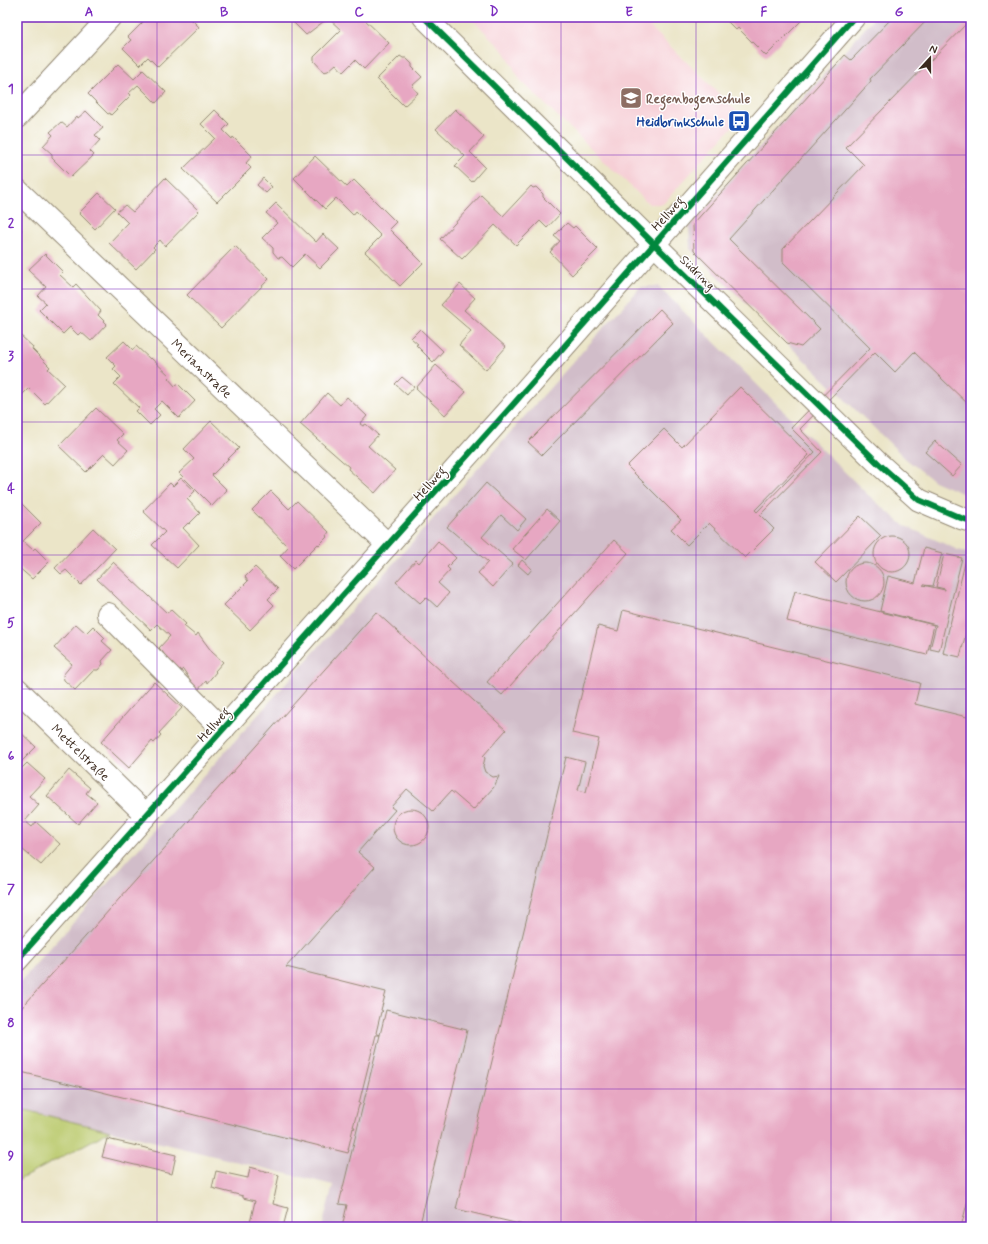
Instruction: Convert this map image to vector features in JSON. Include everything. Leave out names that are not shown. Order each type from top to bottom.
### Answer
[{"type":"street","points":[[17,117],[110,17]]},
{"type":"street","name":"Südring","points":[[424,17],[879,464],[919,500],[971,521]]},
{"type":"street","name":"Hellweg","points":[[17,960],[510,408],[854,17]]},
{"type":"street","name":"Merianstraße","points":[[17,190],[388,545]]},
{"type":"street","points":[[108,614],[223,730]]},
{"type":"street","name":"Mettelstraße","points":[[17,689],[146,815]]},
{"type":"shaded area","name":"Regenbogenschule","points":[[470,17],[640,17],[742,116],[663,204],[649,204],[520,80],[505,52]]},
{"type":"shaded area","points":[[875,17],[971,17],[971,497],[934,481],[906,459],[690,249],[689,226]]},
{"type":"shaded area","points":[[658,286],[867,494],[903,525],[958,550],[971,553],[970,1227],[322,1227],[333,1185],[17,1108],[17,985],[640,287]]},
{"type":"green space","points":[[17,1108],[110,1131],[17,1181]]},
{"type":"building","points":[[148,17],[189,17],[199,27],[158,67],[148,57],[140,65],[123,48],[131,40],[128,37]]},
{"type":"building","points":[[297,17],[362,17],[389,43],[364,69],[355,60],[343,72],[336,64],[328,71],[324,72],[314,61],[314,57],[341,30],[328,18],[306,35],[292,21]]},
{"type":"building","points":[[731,17],[799,17],[802,20],[766,56],[738,28],[736,30],[727,21]]},
{"type":"building","points":[[893,17],[930,17],[870,79],[871,81],[729,239],[820,329],[801,347],[787,343],[694,251],[693,224],[845,55],[851,60]]},
{"type":"building","points":[[971,19],[971,405],[970,406],[914,352],[895,372],[875,352],[800,429],[822,452],[760,515],[774,529],[745,558],[709,523],[687,545],[671,529],[681,520],[627,466],[664,429],[682,447],[740,387],[809,455],[755,510],[757,512],[815,452],[791,428],[870,348],[783,262],[783,249],[864,165],[846,147]]},
{"type":"building","points":[[400,56],[406,58],[412,64],[412,67],[422,77],[412,86],[418,93],[404,106],[377,79]]},
{"type":"building","points":[[118,64],[134,79],[143,70],[166,92],[156,103],[138,85],[129,93],[131,95],[111,115],[110,113],[108,114],[88,94]]},
{"type":"building","points":[[455,109],[484,137],[470,152],[485,167],[472,182],[455,166],[465,156],[436,129]]},
{"type":"building","points":[[215,110],[229,124],[223,130],[232,139],[233,137],[252,156],[246,163],[251,168],[217,202],[183,169],[215,138],[201,124]]},
{"type":"building","points":[[86,111],[103,128],[95,135],[100,140],[90,151],[94,155],[71,177],[52,158],[52,154],[43,146],[53,135],[50,132],[61,122],[67,127],[77,116],[78,118]]},
{"type":"building","points":[[315,156],[347,187],[354,180],[396,222],[389,229],[423,263],[400,286],[365,252],[381,236],[356,211],[353,215],[336,198],[325,209],[294,178]]},
{"type":"building","points":[[165,178],[199,211],[165,246],[160,240],[153,247],[155,249],[136,269],[109,243],[128,223],[117,212],[125,205],[133,212]]},
{"type":"building","points":[[263,178],[272,187],[266,193],[257,185]]},
{"type":"building","points":[[531,186],[533,188],[536,187],[543,194],[543,197],[560,214],[547,228],[540,221],[516,245],[495,225],[462,259],[440,239],[481,195],[503,216]]},
{"type":"building","points":[[99,193],[115,208],[95,229],[79,213]]},
{"type":"building","points":[[276,203],[316,242],[323,234],[339,249],[320,268],[305,254],[292,267],[282,257],[278,258],[273,252],[273,248],[262,238],[277,223],[266,213]]},
{"type":"building","points":[[567,223],[573,228],[575,226],[598,249],[572,275],[550,252],[560,241],[554,236]]},
{"type":"building","points":[[17,226],[22,230],[17,235]]},
{"type":"building","points":[[235,246],[269,279],[221,328],[187,295]]},
{"type":"building","points":[[45,254],[63,272],[60,275],[73,287],[76,284],[101,311],[98,315],[107,324],[91,341],[81,332],[78,335],[70,327],[63,334],[39,310],[46,303],[38,296],[46,287],[28,270]]},
{"type":"building","points":[[460,284],[475,298],[464,310],[506,347],[486,370],[459,345],[471,331],[441,305]]},
{"type":"building","points":[[660,309],[673,323],[542,455],[528,442]]},
{"type":"building","points":[[420,329],[443,351],[433,362],[411,338]]},
{"type":"building","points":[[20,335],[33,347],[32,349],[50,367],[48,369],[64,384],[45,404],[29,388],[18,399],[17,397],[17,338]]},
{"type":"building","points":[[124,341],[133,350],[136,346],[150,359],[151,358],[170,376],[168,378],[175,386],[178,384],[195,401],[179,418],[162,401],[154,409],[160,415],[150,425],[136,411],[139,408],[114,384],[121,377],[113,369],[116,366],[107,357]]},
{"type":"building","points":[[436,365],[466,392],[445,415],[416,388]]},
{"type":"building","points":[[402,377],[414,387],[407,395],[395,384]]},
{"type":"building","points":[[327,393],[340,405],[347,397],[367,416],[360,424],[363,426],[366,424],[378,435],[368,446],[395,470],[375,493],[348,469],[349,467],[300,424]]},
{"type":"building","points":[[96,408],[123,434],[117,440],[128,450],[115,464],[104,454],[86,472],[59,446]]},
{"type":"building","points":[[211,421],[239,448],[212,475],[227,490],[212,506],[179,473],[194,459],[184,449]]},
{"type":"building","points":[[935,441],[962,465],[952,476],[925,452]]},
{"type":"building","points":[[181,478],[195,491],[187,499],[200,513],[183,528],[199,545],[177,568],[152,545],[165,532],[143,511],[170,483],[173,486]]},
{"type":"building","points":[[486,483],[526,519],[517,530],[501,515],[482,537],[513,564],[493,587],[478,573],[488,562],[447,527]]},
{"type":"building","points":[[271,491],[289,509],[297,501],[329,532],[326,536],[327,537],[293,569],[280,556],[288,547],[252,510]]},
{"type":"building","points":[[17,499],[41,523],[23,541],[33,550],[35,548],[49,562],[32,579],[17,566],[19,564],[17,562]]},
{"type":"building","points":[[547,509],[560,521],[526,560],[512,549]]},
{"type":"building","points":[[860,516],[881,536],[836,582],[815,562]]},
{"type":"building","points":[[93,528],[115,549],[81,585],[66,570],[61,574],[55,568]]},
{"type":"building","points":[[896,536],[905,541],[909,547],[909,561],[905,567],[896,572],[888,572],[879,567],[875,561],[874,550],[879,541],[885,537]]},
{"type":"building","points":[[614,540],[628,553],[502,695],[487,682]]},
{"type":"building","points":[[438,541],[456,558],[447,567],[450,570],[438,583],[449,593],[437,607],[426,597],[420,603],[396,582],[416,560],[419,563]]},
{"type":"building","points":[[924,548],[942,553],[933,586],[923,585],[945,590],[936,587],[944,554],[962,558],[939,651],[930,649],[936,625],[880,611],[888,576],[915,583]]},
{"type":"building","points":[[966,559],[971,560],[971,613],[960,657],[943,653]]},
{"type":"building","points":[[522,560],[532,569],[528,574],[518,565]]},
{"type":"building","points":[[113,562],[167,613],[171,610],[186,624],[184,626],[196,636],[198,633],[212,652],[223,662],[207,683],[206,681],[197,691],[188,683],[191,681],[183,669],[177,674],[162,651],[156,655],[155,653],[161,650],[159,648],[170,636],[157,624],[151,630],[97,579]]},
{"type":"building","points":[[865,563],[875,566],[881,572],[884,582],[881,592],[875,598],[865,601],[855,598],[849,592],[846,582],[849,572],[855,566]]},
{"type":"building","points":[[255,567],[278,589],[268,599],[274,605],[250,630],[224,605],[248,581],[245,577]]},
{"type":"building","points":[[795,591],[934,625],[927,655],[787,621]]},
{"type":"building","points":[[623,610],[920,683],[915,704],[971,718],[971,1141],[968,1154],[971,1154],[971,1188],[961,1227],[532,1227],[456,1209],[566,757],[585,762],[578,790],[586,792],[599,739],[572,733],[598,626],[618,631]]},
{"type":"building","points":[[376,612],[506,730],[483,756],[485,758],[483,766],[485,772],[493,777],[499,776],[494,787],[473,810],[451,791],[433,811],[407,789],[391,807],[395,810],[358,852],[375,867],[286,967],[386,992],[381,1010],[383,1011],[381,1012],[376,1033],[380,1035],[376,1035],[348,1153],[17,1071],[17,1013]]},
{"type":"building","points":[[76,624],[86,633],[93,626],[105,638],[102,641],[112,650],[102,661],[103,664],[98,670],[94,670],[75,690],[64,680],[63,675],[72,664],[54,648]]},
{"type":"building","points":[[154,682],[182,708],[159,733],[161,735],[154,743],[152,741],[129,768],[101,742]]},
{"type":"building","points":[[17,729],[36,747],[17,766]]},
{"type":"building","points":[[27,763],[45,779],[29,796],[39,805],[25,821],[32,827],[36,822],[60,844],[41,865],[17,845],[17,791],[21,788],[17,784],[17,773]]},
{"type":"building","points":[[69,770],[90,788],[86,793],[97,802],[78,824],[47,796]]},
{"type":"building","points":[[415,809],[424,814],[428,820],[428,834],[424,840],[415,845],[407,845],[398,840],[394,834],[393,823],[398,814],[404,810]]},
{"type":"building","points":[[386,1010],[467,1030],[420,1224],[417,1223],[416,1227],[342,1227],[347,1205],[339,1204]]},
{"type":"building","points":[[107,1139],[176,1155],[172,1174],[102,1157]]},
{"type":"building","points":[[250,1167],[279,1175],[273,1204],[288,1208],[283,1227],[244,1227],[245,1222],[250,1223],[255,1201],[243,1198],[243,1196],[212,1188],[216,1171],[248,1178]]},
{"type":"cycle path","points":[[424,17],[879,464],[919,500],[971,521]]},
{"type":"cycle path","points":[[17,960],[510,408],[854,17]]},
{"type":"place","name":"Regenbogenschule","points":[[631,98]]},
{"type":"place","name":"Heidbrinkschule","points":[[739,121]]}]
